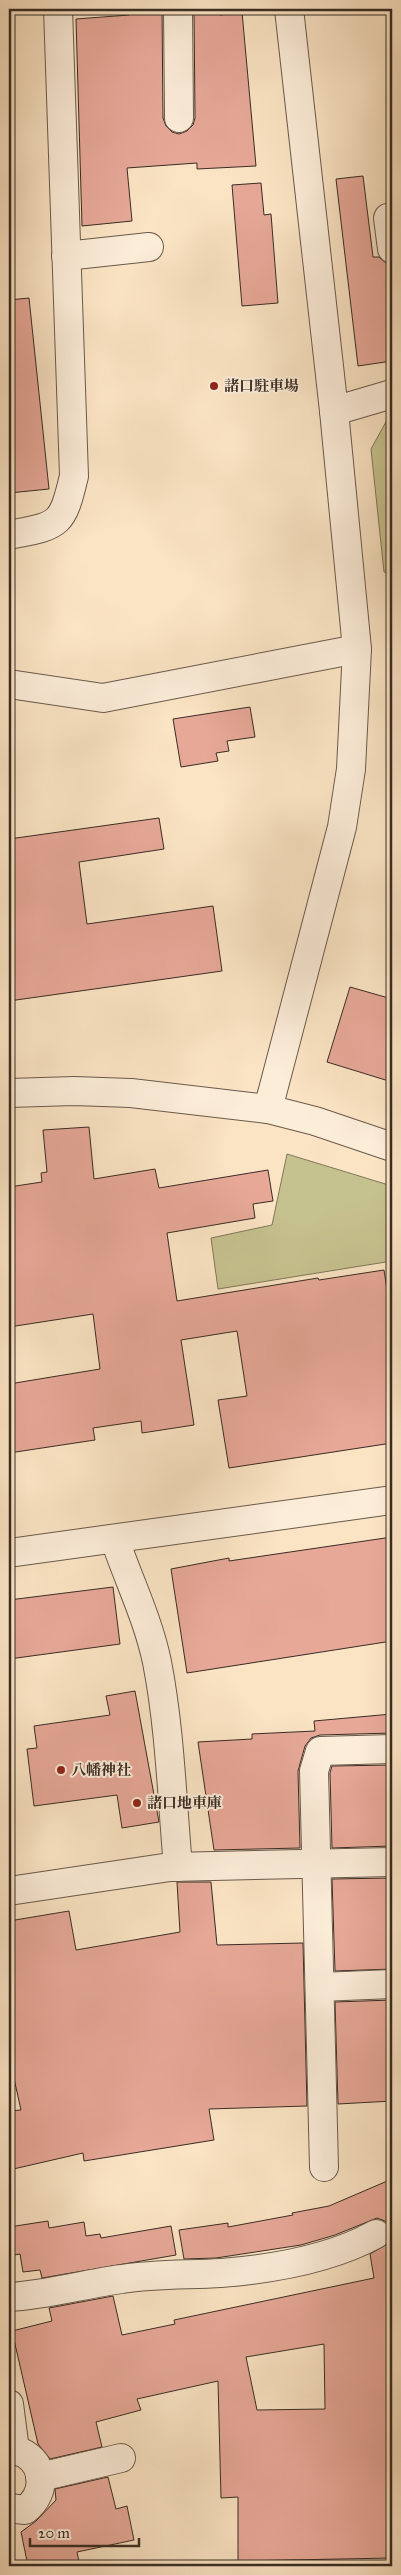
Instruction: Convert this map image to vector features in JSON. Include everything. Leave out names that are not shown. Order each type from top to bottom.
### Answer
[{"type":"street","points":[[9,536],[38,529],[61,519],[67,507],[74,476],[58,9]]},
{"type":"street","points":[[178,9],[179,118]]},
{"type":"street","points":[[268,1109],[342,827],[351,769],[356,649],[334,411],[289,9]]},
{"type":"street","points":[[388,218],[392,249]]},
{"type":"street","points":[[66,256],[149,247]]},
{"type":"street","points":[[334,411],[392,394]]},
{"type":"street","points":[[9,684],[103,698],[356,649]]},
{"type":"street","points":[[9,1093],[74,1091],[131,1093],[268,1109],[315,1121],[392,1147]]},
{"type":"street","points":[[9,1553],[115,1540],[392,1500]]},
{"type":"street","points":[[115,1540],[144,1614],[156,1661],[163,1702],[178,1867]]},
{"type":"street","points":[[324,2167],[314,1771],[320,1751],[392,1749]]},
{"type":"street","points":[[9,1891],[178,1867],[392,1862]]},
{"type":"street","points":[[320,1987],[392,1984]]},
{"type":"street","points":[[9,2297],[46,2294],[123,2279],[224,2272],[293,2263],[360,2243],[376,2234]]},
{"type":"street","points":[[9,2404],[12,2451],[25,2452],[37,2465],[40,2477],[39,2495],[36,2502],[25,2510],[9,2508]]},
{"type":"street","points":[[40,2477],[121,2458]]},
{"type":"shaded area","points":[[392,419],[392,575],[384,572],[371,449],[387,420]]},
{"type":"shaded area","points":[[287,1154],[392,1186],[392,1261],[218,1289],[211,1238],[272,1225]]},
{"type":"building","points":[[129,9],[162,9],[163,118],[166,126],[172,132],[179,134],[187,131],[193,125],[195,118],[194,9],[220,9],[220,15],[242,12],[256,166],[197,169],[197,163],[127,168],[132,221],[82,226],[76,19],[129,15]]},
{"type":"building","points":[[363,176],[373,257],[379,257],[386,263],[392,264],[392,361],[358,366],[336,179]]},
{"type":"building","points":[[261,183],[264,215],[271,214],[278,303],[242,306],[232,185]]},
{"type":"building","points":[[29,298],[49,489],[9,493],[9,300]]},
{"type":"building","points":[[250,707],[255,737],[227,741],[229,751],[216,753],[218,761],[181,767],[173,719]]},
{"type":"building","points":[[159,818],[164,849],[79,862],[87,924],[213,906],[222,971],[9,1001],[9,839]]},
{"type":"building","points":[[350,987],[392,999],[392,1082],[327,1062]]},
{"type":"building","points":[[89,1127],[94,1179],[155,1169],[159,1188],[268,1170],[273,1201],[253,1204],[255,1218],[167,1233],[177,1301],[318,1278],[319,1280],[384,1270],[392,1323],[392,1443],[229,1468],[218,1400],[247,1396],[237,1331],[181,1340],[194,1425],[142,1433],[141,1421],[93,1428],[95,1440],[9,1453],[9,1384],[100,1369],[93,1314],[9,1327],[9,1187],[42,1182],[41,1173],[47,1172],[43,1130]]},
{"type":"building","points":[[392,1537],[392,1641],[187,1673],[171,1569],[229,1558],[229,1561]]},
{"type":"building","points":[[113,1587],[120,1644],[9,1659],[9,1600]]},
{"type":"building","points":[[135,1691],[159,1822],[122,1828],[117,1795],[34,1806],[27,1749],[37,1748],[34,1726],[110,1715],[106,1696]]},
{"type":"building","points":[[392,1714],[392,1733],[320,1735],[311,1738],[305,1746],[298,1771],[300,1848],[214,1850],[198,1742],[252,1739],[252,1734],[315,1731],[314,1721]]},
{"type":"building","points":[[392,1765],[392,1846],[332,1848],[330,1773],[332,1766]]},
{"type":"building","points":[[392,1878],[392,1969],[335,1971],[332,1879]]},
{"type":"building","points":[[177,1882],[211,1882],[217,1945],[303,1943],[307,2106],[209,2109],[214,2140],[84,2161],[83,2153],[9,2170],[9,2111],[21,2110],[9,2056],[9,1921],[69,1911],[76,1950],[180,1932]]},
{"type":"building","points":[[392,2000],[392,2101],[338,2104],[335,2002]]},
{"type":"building","points":[[392,2179],[392,2234],[390,2227],[385,2221],[377,2218],[335,2235],[301,2245],[216,2258],[184,2259],[179,2230],[228,2223],[228,2227],[329,2206]]},
{"type":"building","points":[[48,2221],[49,2228],[84,2222],[86,2236],[100,2234],[101,2238],[171,2226],[176,2255],[42,2278],[40,2270],[23,2272],[20,2254],[9,2256],[9,2227]]},
{"type":"building","points":[[392,2234],[392,2558],[238,2561],[238,2497],[221,2498],[218,2381],[137,2399],[141,2410],[96,2422],[102,2447],[50,2459],[38,2444],[12,2331],[52,2321],[49,2308],[113,2296],[122,2335],[175,2324],[174,2320],[374,2278],[370,2254],[389,2243]],"holes":[[[324,2344],[325,2409],[257,2410],[246,2357]]]},
{"type":"building","points":[[108,2477],[116,2509],[127,2506],[134,2540],[77,2552],[80,2566],[28,2566],[21,2532],[36,2521],[56,2500],[55,2489]]},
{"type":"place","name":"諸口駐車場","points":[[214,386]]},
{"type":"place","name":"八幡神社","points":[[61,1770]]},
{"type":"place","name":"諸口地車庫","points":[[137,1803]]}]
